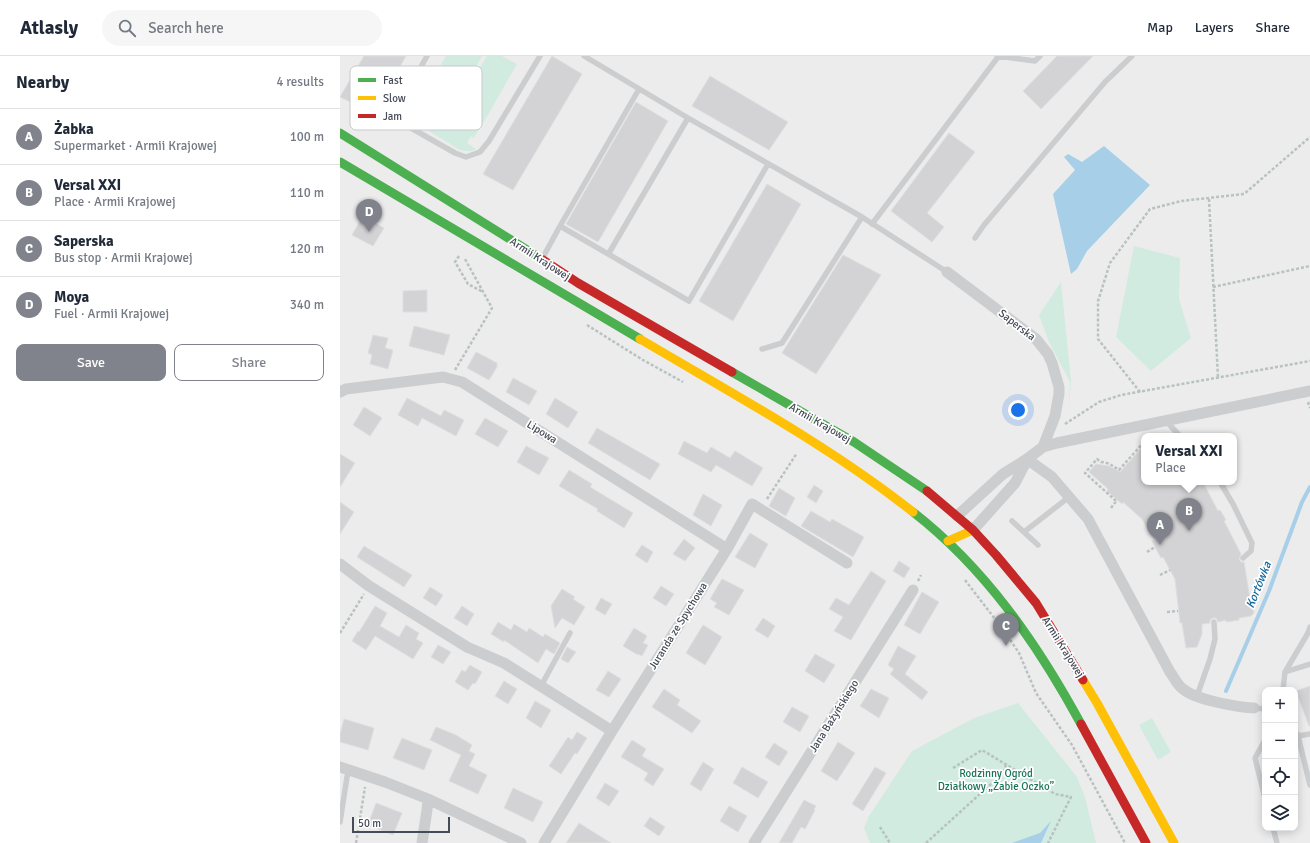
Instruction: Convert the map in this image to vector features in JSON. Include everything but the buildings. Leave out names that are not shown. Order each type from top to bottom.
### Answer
[{"type":"main road","name":"Armii Krajowej","points":[[340,133],[578,283],[854,442],[928,493],[957,516],[973,530],[996,555],[1036,603],[1097,703],[1174,843]]},
{"type":"main road","name":"Armii Krajowej","points":[[340,162],[806,437],[852,467],[907,507],[948,541],[996,592],[1015,615],[1040,652],[1063,690],[1146,843]]},
{"type":"main road","points":[[948,541],[957,516]]},
{"type":"main road","points":[[948,541],[973,530]]},
{"type":"street","name":"Saperska","points":[[947,272],[1028,332],[1048,354],[1055,371],[1059,394],[1055,416],[1043,447]]},
{"type":"street","name":"Lipowa","points":[[340,392],[346,389],[443,377],[462,382],[727,549]]},
{"type":"street","points":[[957,516],[1003,474],[1043,447],[1310,391]]},
{"type":"street","points":[[1027,459],[1052,477],[1088,520],[1170,672],[1182,689],[1197,696],[1237,707],[1260,708]]},
{"type":"street","points":[[973,530],[1014,483],[1027,459]]},
{"type":"street","name":"Juranda ze Spychowa","points":[[544,843],[612,731],[727,549],[752,504],[761,508]]},
{"type":"street","points":[[761,508],[847,563]]},
{"type":"street","points":[[340,564],[369,586],[467,646],[504,663],[612,731]]},
{"type":"street","name":"Jana Bażyńskiego","points":[[754,843],[912,590]]},
{"type":"street","points":[[345,768],[428,800],[521,843]]},
{"type":"street","points":[[422,843],[428,810],[428,800]]},
{"type":"lane","points":[[421,66],[427,56]]},
{"type":"lane","points":[[414,130],[456,154],[466,156],[480,152],[489,141],[540,56]]},
{"type":"lane","points":[[584,56],[688,118],[862,217],[947,272]]},
{"type":"lane","points":[[872,224],[997,56],[1035,61],[1040,56]]},
{"type":"lane","points":[[975,238],[984,225],[1105,82],[1132,56]]},
{"type":"lane","points":[[542,259],[639,88]]},
{"type":"lane","points":[[609,253],[688,118]]},
{"type":"lane","points":[[560,226],[609,253],[689,301],[768,164]]},
{"type":"lane","points":[[762,349],[782,343],[862,217]]},
{"type":"lane","points":[[1166,421],[1177,433]]},
{"type":"lane","points":[[1222,485],[1252,543],[1251,551],[1243,558]]},
{"type":"lane","points":[[1024,532],[1069,497]]},
{"type":"lane","points":[[1012,521],[1038,545]]},
{"type":"lane","points":[[1197,696],[1210,659],[1215,639],[1214,622]]},
{"type":"lane","points":[[1284,687],[1285,672],[1310,627]]},
{"type":"lane","points":[[541,686],[570,633]]},
{"type":"lane","points":[[1285,672],[1310,664]]},
{"type":"lane","points":[[1298,733],[1310,734]]},
{"type":"lane","points":[[1298,737],[1310,785]]},
{"type":"lane","points":[[1262,745],[1255,758],[1264,795]]},
{"type":"lane","points":[[340,822],[345,785],[345,768]]},
{"type":"lane","points":[[1274,831],[1276,843]]},
{"type":"path","points":[[1140,392],[1098,339],[1098,301],[1110,264],[1150,209],[1181,200],[1209,199],[1244,194],[1310,136]]},
{"type":"path","points":[[1209,199],[1218,378]]},
{"type":"path","points":[[460,256],[456,262],[468,284],[483,292]]},
{"type":"path","points":[[454,373],[492,308],[465,259]]},
{"type":"path","points":[[1213,287],[1310,266]]},
{"type":"path","points":[[583,323],[643,360],[688,385]]},
{"type":"path","points":[[1051,426],[1061,427],[1099,402],[1121,395],[1310,361]]},
{"type":"path","points":[[1111,508],[1117,500],[1085,473],[1097,459],[1101,462],[1114,466],[1118,470],[1141,445]]},
{"type":"path","points":[[761,508],[797,453]]},
{"type":"path","points":[[1147,552],[1156,547]]},
{"type":"path","points":[[1160,575],[1170,570]]},
{"type":"path","points":[[964,579],[1005,632],[1018,653],[1036,693],[1072,745],[1125,843]]},
{"type":"path","points":[[340,633],[369,586]]},
{"type":"path","points":[[1167,612],[1178,611]]},
{"type":"path","points":[[953,768],[982,750],[1055,794],[1071,797],[1048,843]]},
{"type":"path","points":[[926,843],[1003,773],[1006,765]]},
{"type":"path","points":[[356,843],[365,784],[369,776]]},
{"type":"path","points":[[880,827],[890,843]]},
{"type":"green space","points":[[446,56],[482,56],[476,66],[440,66]]},
{"type":"green space","points":[[487,56],[502,56],[517,64],[482,125],[481,66]]},
{"type":"green space","points":[[427,130],[478,130],[474,138],[471,136],[467,143],[476,149],[473,151],[460,150]]},
{"type":"green space","points":[[1134,246],[1180,258],[1179,299],[1191,338],[1151,371],[1116,337]]},
{"type":"green space","points":[[1061,282],[1071,381],[1069,410],[1070,382],[1049,342],[1039,315]]},
{"type":"green space","name":"Rodzinny Ogród Działkowy „Żabie Oczko”","points":[[1018,703],[1077,777],[1085,797],[1096,843],[870,843],[864,828],[869,816],[912,751],[974,718]]},
{"type":"green space","points":[[1152,718],[1171,752],[1158,760],[1139,725]]},
{"type":"water","points":[[1104,146],[1150,185],[1087,251],[1077,269],[1071,274],[1053,194],[1075,170],[1064,157],[1068,154],[1082,162]]},
{"type":"water","points":[[1051,821],[1041,843],[1012,843],[1040,833]]},
{"type":"waterway","name":"Kortówka","points":[[1226,691],[1269,591],[1302,502],[1310,487]]},
{"type":"traffic: fast","points":[[340,133],[540,258]]},
{"type":"traffic: fast","points":[[340,162],[640,339]]},
{"type":"traffic: fast","points":[[732,372],[854,442],[927,491]]},
{"type":"traffic: fast","points":[[913,512],[963,557],[1008,609],[1046,665],[1081,724]]},
{"type":"traffic: slow","points":[[640,339],[814,442],[848,464],[913,512]]},
{"type":"traffic: slow","points":[[948,541],[973,530]]},
{"type":"traffic: slow","points":[[1083,680],[1174,843]]},
{"type":"traffic: jam","points":[[540,258],[578,283],[732,372]]},
{"type":"traffic: jam","points":[[927,491],[973,530],[1036,603],[1083,680]]},
{"type":"traffic: jam","points":[[1081,724],[1146,843]]},
{"type":"place","name":"Moya","points":[[369,232]]},
{"type":"place","name":"Versal XXI","points":[[1189,531]]},
{"type":"place","name":"Żabka","points":[[1160,545]]},
{"type":"place","name":"Saperska","points":[[1006,646]]}]
